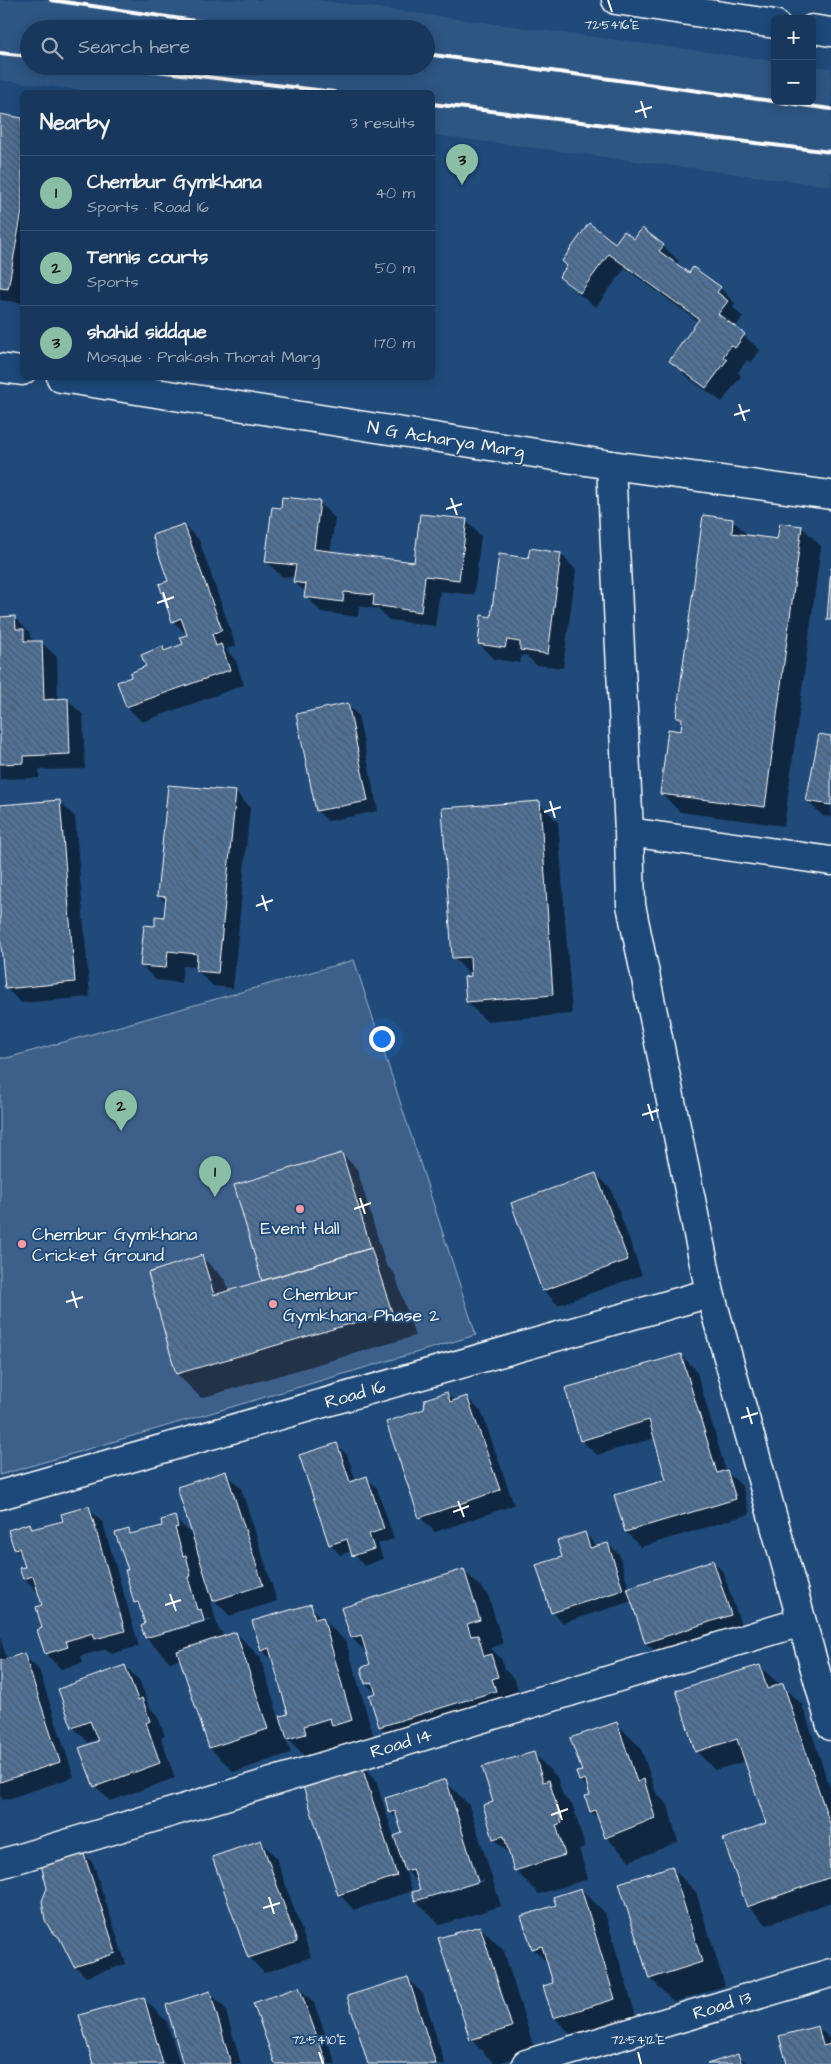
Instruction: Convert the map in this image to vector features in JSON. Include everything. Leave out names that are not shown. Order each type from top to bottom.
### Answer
[{"type":"street","points":[[616,0],[771,23]]},
{"type":"street","points":[[816,30],[831,32]]},
{"type":"street","points":[[0,368],[20,371]]},
{"type":"street","name":"N G Acharya Marg","points":[[74,380],[611,465],[831,495]]},
{"type":"street","points":[[611,465],[629,832],[630,905],[710,1293],[831,1726]]},
{"type":"street","points":[[629,832],[831,860]]},
{"type":"street","name":"Road 16","points":[[0,1495],[710,1293]]},
{"type":"street","name":"Road 14","points":[[0,1864],[801,1622]]},
{"type":"street","name":"Road 13","points":[[526,2064],[831,1973]]},
{"type":"shaded area","points":[[0,0],[316,0],[771,60],[771,105],[816,105],[816,66],[831,68],[831,186],[435,135],[435,90],[81,90],[0,80]]},
{"type":"shaded area","points":[[354,960],[476,1335],[0,1475],[0,1058],[7,1058]]},
{"type":"building","points":[[0,114],[20,118],[20,222],[8,289],[0,288]]},
{"type":"building","points":[[589,223],[615,243],[624,231],[634,239],[642,228],[664,245],[659,251],[689,273],[693,267],[721,287],[717,292],[728,301],[718,314],[745,334],[735,348],[731,345],[723,357],[727,360],[706,388],[669,361],[699,319],[609,254],[580,293],[559,277],[567,266],[562,261]]},
{"type":"building","points":[[282,497],[320,501],[314,549],[414,562],[420,514],[467,519],[459,580],[425,576],[421,612],[373,605],[374,595],[344,592],[343,602],[304,597],[306,584],[293,582],[296,565],[265,562],[272,507],[281,508]]},
{"type":"building","points":[[703,515],[733,519],[732,533],[777,539],[780,523],[802,526],[765,807],[660,794],[668,729],[681,731],[682,718],[676,718]]},
{"type":"building","points":[[184,524],[222,630],[212,634],[216,646],[221,644],[230,670],[126,707],[117,682],[131,677],[130,673],[146,666],[141,655],[163,646],[164,651],[183,644],[180,637],[187,635],[181,618],[172,622],[159,584],[168,581],[152,535]]},
{"type":"building","points":[[530,548],[561,553],[548,654],[520,650],[520,642],[507,640],[505,648],[478,644],[481,615],[491,617],[499,554],[528,558]]},
{"type":"building","points":[[831,568],[831,620],[827,620]]},
{"type":"building","points":[[15,616],[16,629],[24,629],[24,641],[42,641],[44,700],[68,698],[70,754],[24,756],[24,763],[0,764],[0,617]]},
{"type":"building","points":[[348,703],[368,801],[316,811],[296,714]]},
{"type":"building","points":[[819,734],[831,736],[831,805],[806,801]]},
{"type":"building","points":[[168,785],[236,791],[218,973],[196,971],[197,954],[168,951],[166,968],[140,966],[144,925],[155,926],[155,916],[164,917],[166,897],[157,896]]},
{"type":"building","points":[[60,800],[75,982],[5,989],[0,935],[0,805]]},
{"type":"building","points":[[540,801],[553,995],[466,1002],[464,977],[471,976],[470,957],[452,958],[442,808]]},
{"type":"building","name":"Event Hall","points":[[342,1153],[371,1248],[262,1281],[234,1185]]},
{"type":"building","points":[[596,1173],[628,1260],[542,1291],[511,1203]]},
{"type":"building","name":"Chembur Gymkhana Phase 2","points":[[371,1248],[392,1312],[176,1374],[148,1273],[202,1255],[214,1295]]},
{"type":"building","points":[[681,1354],[717,1473],[727,1470],[736,1499],[625,1532],[614,1495],[666,1480],[649,1420],[580,1441],[565,1388]]},
{"type":"building","points":[[447,1392],[450,1402],[467,1396],[500,1490],[419,1518],[386,1422],[424,1409],[425,1399]]},
{"type":"building","points":[[337,1443],[350,1482],[367,1476],[384,1529],[369,1534],[374,1549],[352,1556],[347,1539],[329,1545],[299,1455]]},
{"type":"building","points":[[226,1471],[263,1585],[213,1601],[177,1487]]},
{"type":"building","points":[[89,1506],[125,1631],[95,1639],[93,1633],[66,1641],[68,1647],[45,1654],[37,1630],[42,1628],[36,1607],[42,1605],[33,1576],[23,1579],[19,1568],[25,1567],[19,1548],[14,1549],[8,1530],[30,1523],[32,1529],[63,1521],[61,1514]]},
{"type":"building","points":[[175,1516],[178,1527],[175,1528],[183,1556],[186,1555],[191,1576],[188,1577],[197,1610],[201,1609],[204,1621],[145,1638],[141,1626],[145,1624],[138,1602],[134,1603],[125,1570],[128,1570],[115,1533],[129,1529],[130,1534],[162,1526],[161,1520]]},
{"type":"building","points":[[585,1532],[590,1548],[608,1543],[623,1590],[551,1613],[536,1565],[562,1557],[557,1541]]},
{"type":"building","points":[[713,1560],[731,1615],[645,1643],[627,1588]]},
{"type":"building","points":[[464,1569],[480,1620],[467,1624],[471,1636],[478,1635],[484,1656],[491,1654],[498,1677],[492,1679],[496,1691],[379,1727],[369,1695],[376,1693],[372,1682],[365,1684],[361,1668],[370,1664],[361,1635],[351,1638],[341,1608]]},
{"type":"building","points":[[311,1604],[315,1619],[323,1617],[352,1720],[332,1726],[330,1718],[304,1726],[306,1734],[287,1739],[280,1716],[288,1714],[269,1648],[261,1651],[252,1621]]},
{"type":"building","points":[[236,1632],[268,1729],[209,1748],[177,1651]]},
{"type":"building","points":[[24,1653],[60,1762],[0,1782],[0,1661]]},
{"type":"building","points":[[125,1665],[138,1700],[142,1698],[150,1721],[146,1723],[160,1763],[94,1787],[79,1748],[98,1741],[90,1721],[72,1728],[58,1689]]},
{"type":"building","points":[[760,1665],[767,1689],[783,1683],[831,1827],[831,1860],[829,1860],[831,1877],[747,1907],[723,1839],[766,1823],[737,1739],[695,1752],[676,1690]]},
{"type":"building","points":[[617,1722],[637,1782],[644,1779],[655,1818],[605,1838],[595,1810],[590,1812],[585,1796],[590,1795],[585,1779],[579,1781],[576,1772],[582,1771],[570,1738]]},
{"type":"building","points":[[534,1752],[543,1782],[549,1780],[562,1823],[556,1825],[565,1855],[514,1871],[504,1836],[493,1839],[483,1805],[493,1802],[482,1767]]},
{"type":"building","points":[[360,1761],[397,1876],[338,1895],[301,1780]]},
{"type":"building","points":[[446,1779],[478,1882],[415,1901],[412,1892],[420,1890],[413,1869],[405,1871],[394,1836],[402,1833],[395,1811],[389,1813],[385,1798]]},
{"type":"building","points":[[261,1840],[297,1942],[248,1958],[212,1857]]},
{"type":"building","points":[[83,1851],[116,1953],[74,1967],[59,1937],[51,1931],[45,1920],[42,1901],[47,1888],[41,1865]]},
{"type":"building","points":[[672,1866],[702,1962],[649,1979],[619,1883]]},
{"type":"building","points":[[581,1888],[615,1999],[553,2018],[543,1986],[553,1983],[542,1946],[532,1949],[521,1916],[556,1905],[553,1897]]},
{"type":"building","points":[[480,1926],[512,2027],[470,2040],[438,1938]]},
{"type":"building","points":[[408,1977],[436,2064],[368,2064],[347,1996]]},
{"type":"building","points":[[299,1987],[327,2064],[275,2064],[253,2003]]},
{"type":"building","points":[[210,1991],[231,2064],[183,2064],[166,2005]]},
{"type":"building","points":[[144,1997],[163,2064],[93,2064],[79,2015]]},
{"type":"building","points":[[818,2026],[823,2046],[831,2044],[831,2064],[787,2064],[779,2036]]},
{"type":"building","points":[[738,2054],[742,2064],[707,2064]]},
{"type":"railway","points":[[51,0],[188,20]]},
{"type":"railway","points":[[0,53],[20,55]]},
{"type":"railway","points":[[435,55],[831,109]]},
{"type":"railway","points":[[190,75],[317,90]]},
{"type":"railway","points":[[435,104],[831,152]]},
{"type":"place","name":"shahid siddque","points":[[462,185]]},
{"type":"place","name":"Tennis courts","points":[[121,1131]]},
{"type":"place","name":"Chembur Gymkhana","points":[[215,1197]]},
{"type":"place","name":"Event Hall","points":[[300,1209]]},
{"type":"place","name":"Chembur Gymkhana Cricket Ground","points":[[22,1244]]},
{"type":"place","name":"Chembur Gymkhana Phase 2","points":[[273,1304]]}]
